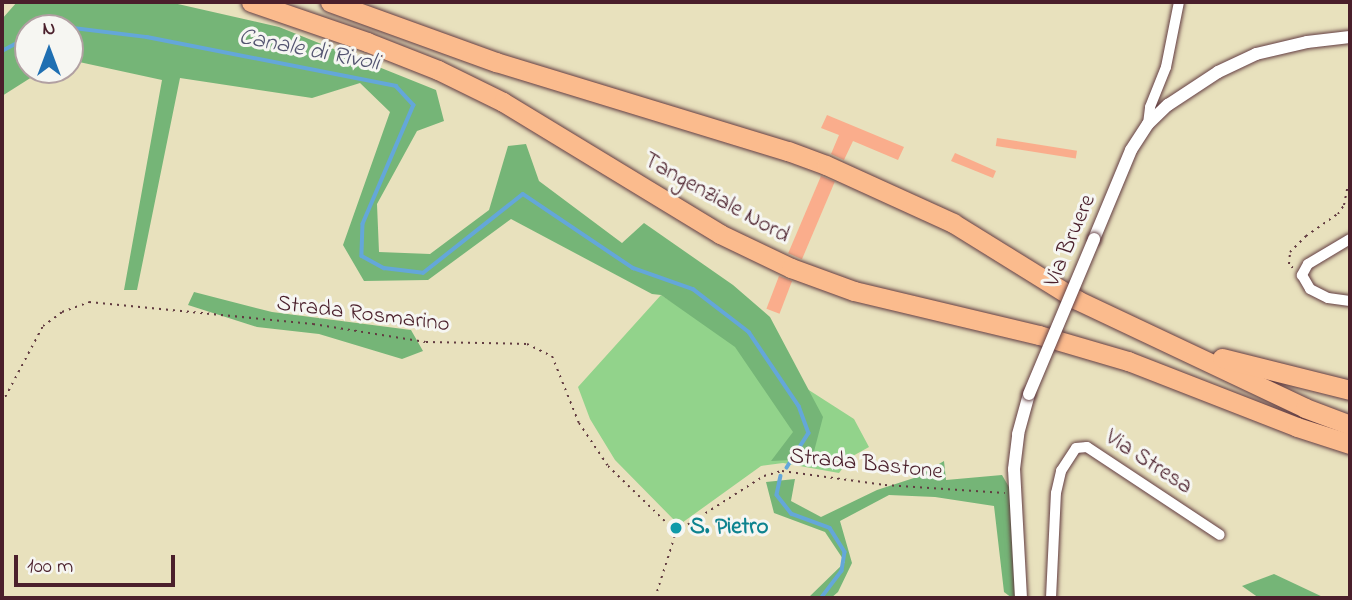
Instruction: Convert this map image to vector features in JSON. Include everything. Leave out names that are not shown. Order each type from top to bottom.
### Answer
[{"type":"highway","name":"Tangenziale Nord","points":[[251,2],[438,70],[503,102],[720,234],[783,265],[854,291],[1039,335],[1128,361],[1297,427]]},
{"type":"highway","points":[[330,2],[496,62],[788,150],[826,165],[953,223],[1077,300],[1305,408],[1350,425]]},
{"type":"highway","points":[[1168,342],[1284,376],[1350,390]]},
{"type":"highway","points":[[1297,427],[1350,444]]},
{"type":"highway","points":[[1297,427],[1350,454]]},
{"type":"street","points":[[1148,124],[1150,107],[1166,67],[1180,2]]},
{"type":"street","name":"Via Bruere","points":[[1021,598],[1013,494],[1018,434],[1029,394],[1131,150],[1148,124],[1188,90],[1240,61],[1289,46],[1350,37]]},
{"type":"street","points":[[1350,239],[1308,264],[1302,275],[1310,289],[1328,298],[1350,301]]},
{"type":"street","name":"Via Stresa","points":[[1051,598],[1056,493],[1061,471],[1076,448],[1087,447],[1220,535]]},
{"type":"path","points":[[1302,275],[1289,264],[1290,252],[1306,236],[1338,214],[1344,205],[1348,184]]},
{"type":"path","name":"Strada Rosmarino","points":[[2,403],[43,326],[62,312],[89,302],[313,324],[372,336],[426,342],[527,344],[552,356],[579,423],[608,466],[676,532]]},
{"type":"path","name":"Strada Bastone","points":[[676,532],[764,476],[782,471],[885,485],[1013,494]]},
{"type":"path","points":[[655,598],[676,532]]},
{"type":"green space","points":[[17,2],[169,2],[279,27],[436,90],[444,121],[417,131],[377,204],[379,252],[430,254],[489,210],[508,146],[526,144],[539,181],[622,243],[644,223],[733,285],[770,317],[823,417],[812,459],[771,461],[793,432],[735,347],[661,295],[652,294],[511,219],[428,280],[364,281],[343,245],[390,112],[360,83],[312,98],[180,78],[137,290],[124,290],[162,80],[84,63],[84,14],[14,14],[14,84],[21,84],[2,96],[2,19]]},
{"type":"green space","points":[[194,292],[272,312],[411,330],[423,351],[402,359],[319,334],[257,327],[188,305]]},
{"type":"green space","points":[[661,295],[854,419],[869,447],[851,457],[839,473],[783,463],[761,466],[679,525],[615,460],[590,419],[578,387]]},
{"type":"green space","points":[[944,461],[946,480],[1002,475],[1013,494],[1021,594],[1028,598],[1012,598],[1004,592],[994,506],[935,497],[889,495],[840,521],[852,563],[838,592],[831,598],[808,598],[845,562],[825,532],[774,513],[766,482],[795,479],[791,501],[821,517],[877,490],[917,477]]},
{"type":"green space","points":[[1274,574],[1325,598],[1259,598],[1242,586]]},
{"type":"building","points":[[827,115],[904,147],[898,160],[853,141],[844,160],[831,154],[839,135],[821,128]]},
{"type":"building","points":[[997,138],[1077,151],[1076,159],[996,146]]},
{"type":"building","points":[[955,153],[996,171],[993,178],[951,161]]},
{"type":"building","points":[[821,176],[835,182],[802,259],[788,253]]},
{"type":"building","points":[[779,276],[792,281],[780,314],[766,309]]},
{"type":"waterway","name":"Canale di Rivoli","points":[[84,29],[147,37],[396,86],[414,105],[363,224],[362,256],[384,268],[423,273],[523,194],[633,268],[693,289],[749,332],[799,406],[809,433],[787,468]]},
{"type":"waterway","name":"Canale di Rivoli","points":[[2,51],[14,45]]},
{"type":"waterway","name":"Canale di Rivoli","points":[[781,476],[777,495],[792,514],[830,528],[845,552],[842,571],[822,598]]},
{"type":"place","name":"S. Pietro","points":[[676,528]]}]
